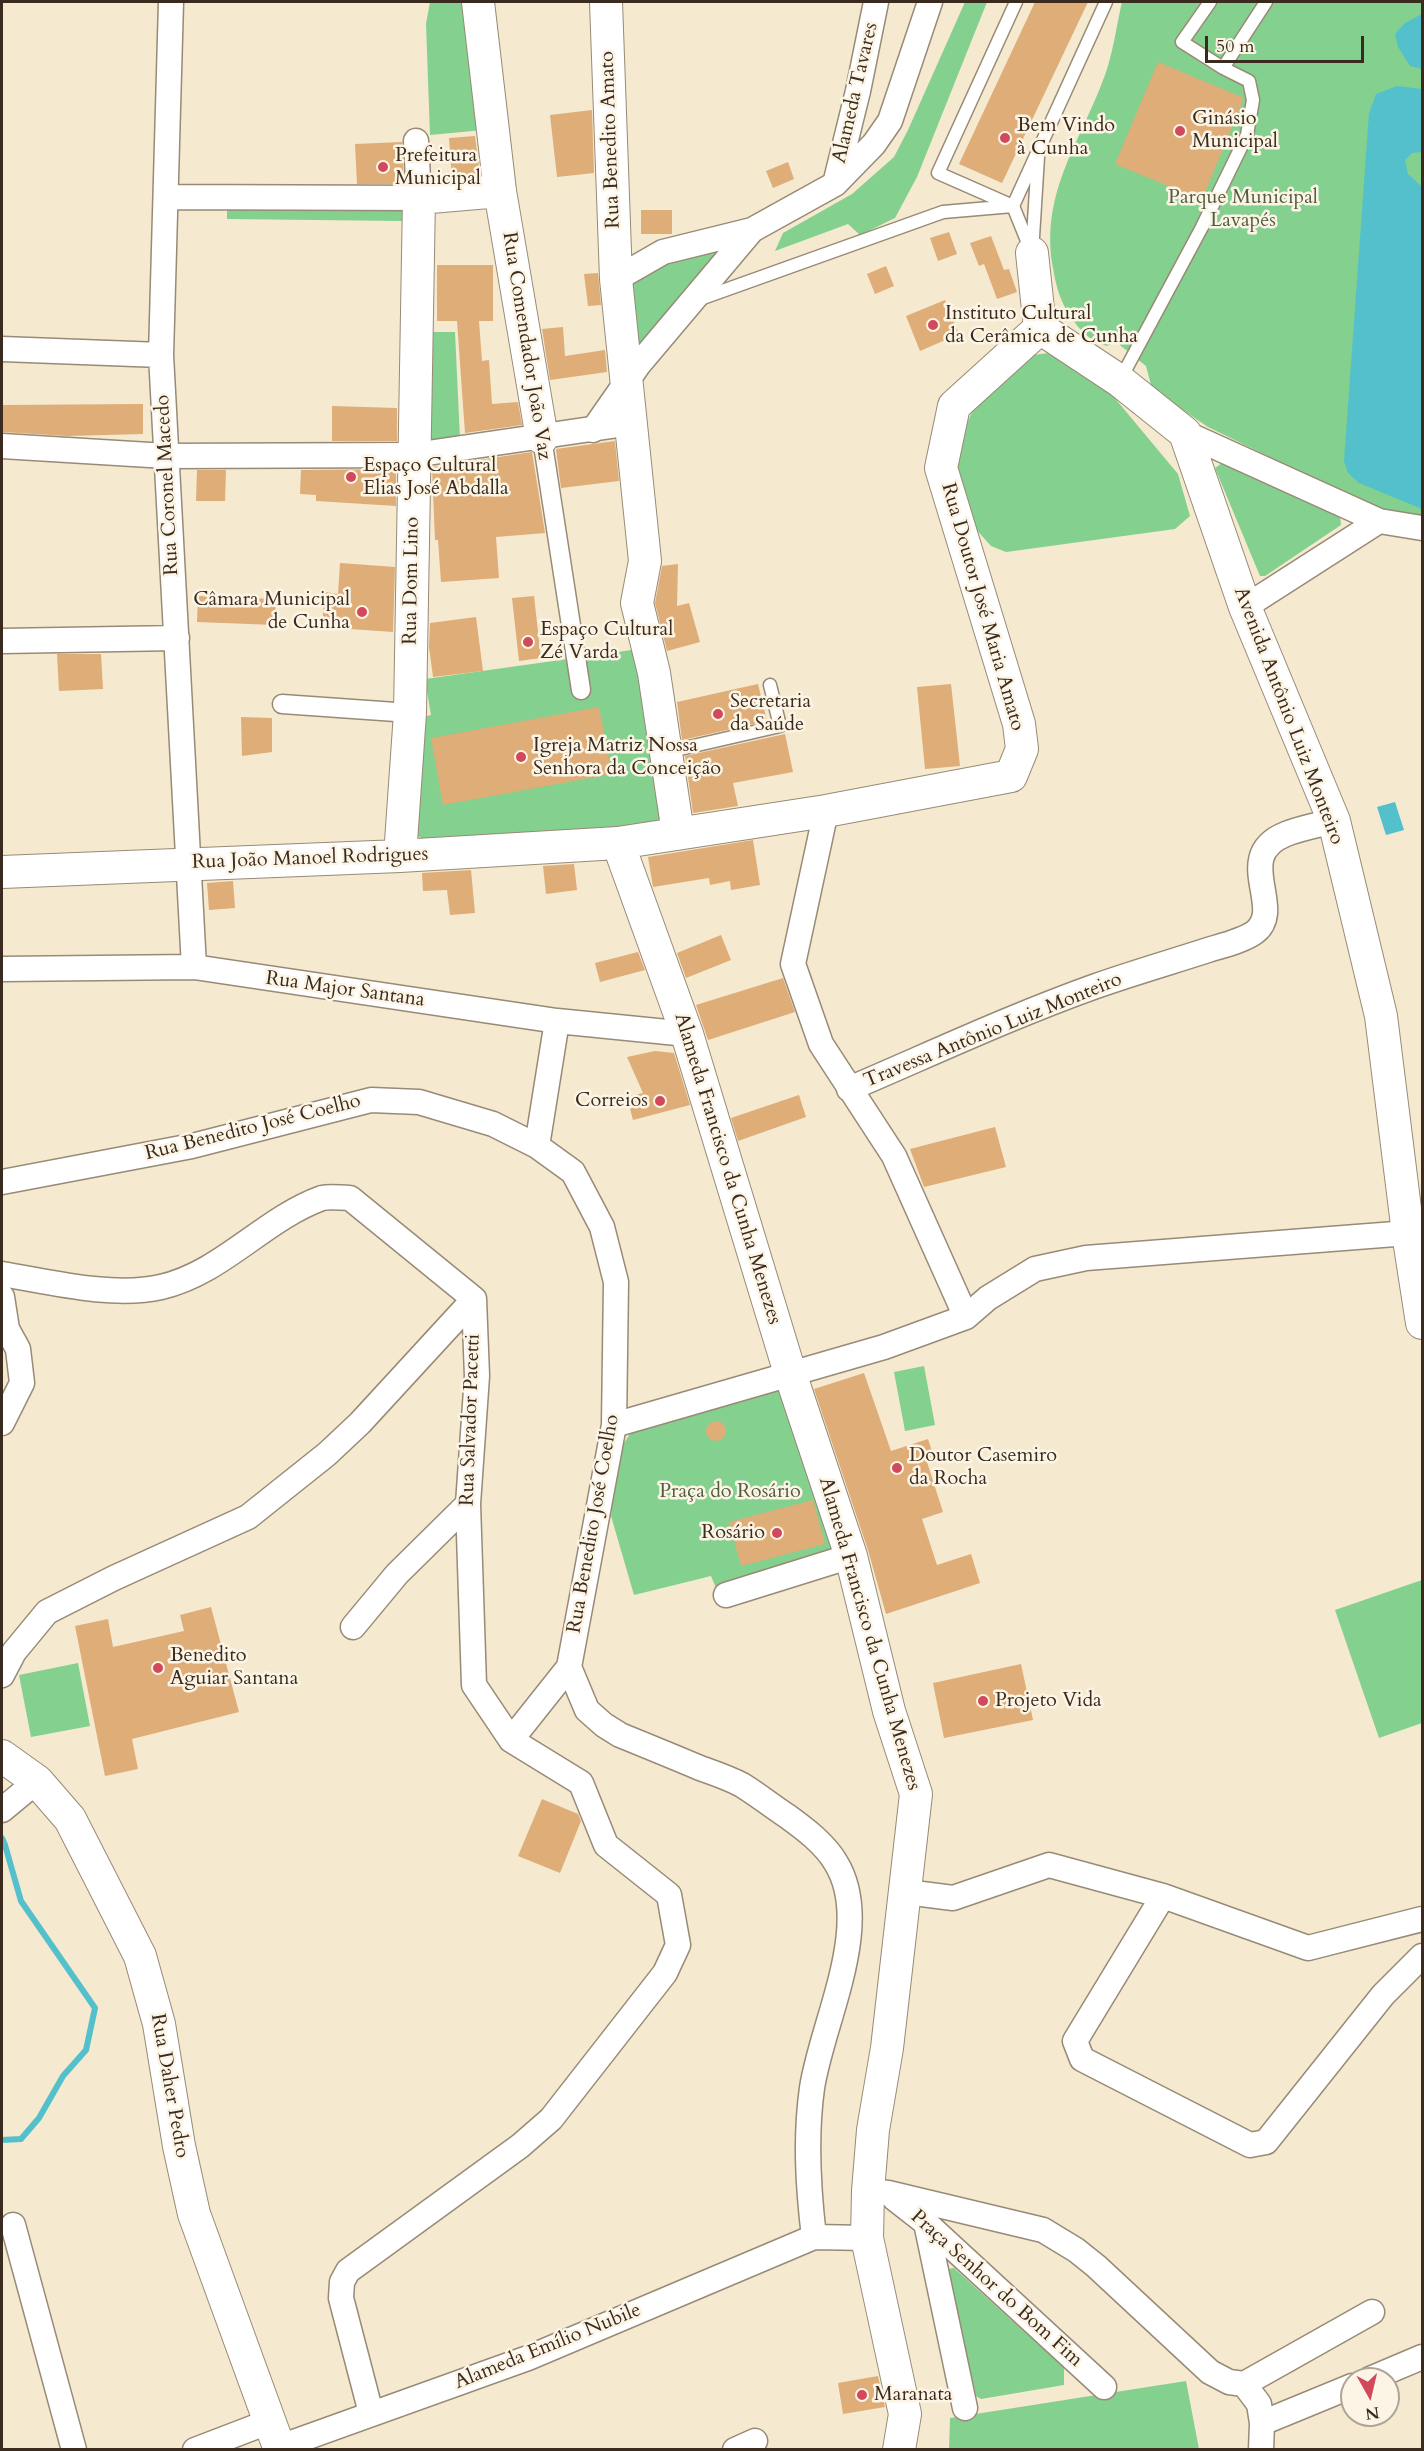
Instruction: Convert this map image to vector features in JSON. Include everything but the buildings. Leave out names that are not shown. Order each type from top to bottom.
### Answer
[{"type":"street","name":"Rua Coronel Macedo","points":[[171,2],[160,355],[194,968]]},
{"type":"street","name":"Rua Comendador João Vaz","points":[[478,2],[500,190],[542,438],[581,690]]},
{"type":"street","name":"Rua Benedito Amato","points":[[606,2],[616,279],[645,561],[637,603],[654,673],[668,752],[678,834]]},
{"type":"street","name":"Alameda Tavares","points":[[834,184],[858,91],[876,2]]},
{"type":"street","points":[[616,279],[663,252],[752,230],[834,184],[874,144],[890,120],[930,2]]},
{"type":"street","points":[[416,141],[419,198]]},
{"type":"street","points":[[166,198],[419,198],[500,190]]},
{"type":"street","name":"Rua Dom Lino","points":[[400,856],[410,713],[419,198]]},
{"type":"street","points":[[593,430],[627,380],[752,230]]},
{"type":"street","points":[[1032,253],[1040,328],[1120,381],[1185,433],[1379,521],[1422,528]]},
{"type":"street","name":"Rua Doutor José Maria Amato","points":[[618,843],[826,811],[1011,776],[1022,749],[1019,724],[941,468],[954,406],[1040,328]]},
{"type":"street","points":[[2,349],[160,355]]},
{"type":"street","points":[[2,446],[166,456],[414,455],[632,423]]},
{"type":"street","name":"Avenida Antônio Luiz Monteiro","points":[[1185,433],[1245,607],[1334,821],[1381,1016],[1408,1233],[1422,1323]]},
{"type":"street","points":[[1245,607],[1379,521]]},
{"type":"street","points":[[2,640],[177,638]]},
{"type":"street","points":[[282,704],[410,713]]},
{"type":"street","points":[[826,811],[793,964],[821,1044],[894,1156],[966,1317]]},
{"type":"street","name":"Travessa Antônio Luiz Monteiro","points":[[849,1089],[1050,1004],[1097,986],[1222,946],[1255,932],[1262,923],[1264,910],[1258,864],[1263,850],[1284,834],[1334,821]]},
{"type":"street","name":"Rua João Manoel Rodrigues","points":[[2,872],[400,856],[618,843]]},
{"type":"street","name":"Alameda Francisco da Cunha Menezes","points":[[618,843],[687,1034],[790,1373],[851,1556],[890,1711],[916,1794],[887,2048],[873,2130],[878,2192],[867,2238],[905,2414],[899,2450]]},
{"type":"street","name":"Rua Major Santana","points":[[2,969],[194,968],[557,1022],[687,1034]]},
{"type":"street","points":[[537,1146],[557,1022]]},
{"type":"street","name":"Rua Benedito José Coelho","points":[[2,1182],[192,1146],[371,1100],[419,1102],[493,1124],[537,1146],[573,1172],[602,1227],[616,1282],[614,1425],[569,1667]]},
{"type":"street","points":[[2,1274],[118,1291],[163,1287],[191,1277],[266,1228],[324,1197],[350,1198],[474,1299],[360,1423],[327,1454],[248,1517],[114,1578],[47,1612],[14,1652],[2,1675]]},
{"type":"street","points":[[614,1425],[884,1347],[966,1317],[988,1298],[1035,1269],[1086,1258],[1408,1233]]},
{"type":"street","points":[[2,1297],[4,1329],[18,1348],[22,1383],[2,1423]]},
{"type":"street","name":"Rua Salvador Pacetti","points":[[474,1299],[477,1376],[468,1504],[474,1685],[511,1740]]},
{"type":"street","points":[[353,1626],[397,1574],[468,1504]]},
{"type":"street","points":[[726,1595],[851,1556]]},
{"type":"street","points":[[371,2413],[341,2298],[342,2282],[348,2271],[520,2146],[551,2119],[665,1973],[678,1945],[669,1895],[606,1845],[581,1783],[511,1740],[569,1667],[587,1710],[604,1725],[620,1735],[741,1785],[814,1837],[836,1862],[845,1880],[849,1901],[847,1951],[812,2087],[807,2162],[814,2237],[867,2238]]},
{"type":"street","name":"Rua Daher Pedro","points":[[2,1756],[18,1797],[70,1819],[140,1956],[159,2024],[179,2146],[194,2214],[276,2440]]},
{"type":"street","points":[[906,1892],[953,1898],[1049,1864],[1163,1896],[1308,1948],[1422,1919]]},
{"type":"street","points":[[1163,1896],[1075,2041],[1082,2059],[1250,2145],[1266,2142],[1383,1995],[1422,1956]]},
{"type":"street","points":[[878,2192],[1043,2230],[1076,2250],[1096,2266],[1210,2372],[1229,2382],[1244,2384],[1372,2312]]},
{"type":"street","name":"Praça Senhor do Bom Fim","points":[[878,2192],[926,2223],[1104,2387]]},
{"type":"street","points":[[926,2223],[965,2408]]},
{"type":"street","points":[[13,2224],[74,2450]]},
{"type":"street","name":"Alameda Emílio Nubile","points":[[195,2450],[276,2440],[371,2413],[528,2358],[814,2237]]},
{"type":"street","points":[[1398,2367],[1422,2357]]},
{"type":"street","points":[[1244,2384],[1259,2404],[1262,2423],[1261,2450]]},
{"type":"street","points":[[1262,2423],[1340,2391]]},
{"type":"lane","points":[[1017,2],[938,173],[1013,206],[1032,253]]},
{"type":"lane","points":[[1013,206],[1106,2]]},
{"type":"lane","points":[[1120,381],[1202,227],[1247,135],[1252,100],[1249,81],[1223,68],[1182,42],[1210,2]]},
{"type":"lane","points":[[1223,68],[1266,2]]},
{"type":"lane","points":[[1032,253],[1038,150]]},
{"type":"lane","points":[[692,302],[943,212],[1013,206]]},
{"type":"lane","points":[[668,752],[780,726],[770,685]]},
{"type":"green space","points":[[430,2],[471,2],[483,130],[430,135],[426,24]]},
{"type":"green space","points":[[965,2],[987,2],[917,177],[895,218],[860,235],[848,224],[775,251],[783,233],[852,194],[894,157]]},
{"type":"green space","name":"Parque Municipal Lavapés","points":[[1122,2],[1422,2],[1422,519],[1395,518],[1208,427],[1152,389],[1146,366],[1116,342],[1107,346],[1088,337],[1067,311],[1058,291],[1053,268],[1050,240],[1052,214],[1066,165],[1107,69]]},
{"type":"green space","points":[[227,203],[403,205],[403,221],[227,219]]},
{"type":"green space","points":[[717,249],[720,253],[639,348],[631,283],[636,276],[697,251]]},
{"type":"green space","points":[[424,332],[455,332],[460,439],[426,444]]},
{"type":"green space","points":[[1049,353],[1070,363],[1113,396],[1178,474],[1190,516],[1175,529],[1006,552],[991,546],[975,528],[954,473],[957,448],[971,414],[990,388],[1033,355]]},
{"type":"green space","points":[[1222,463],[1340,516],[1341,525],[1265,576],[1260,576],[1215,468]]},
{"type":"green space","points":[[639,649],[662,808],[660,819],[654,826],[425,841],[415,834],[420,733],[425,730],[423,717],[431,715],[425,679]]},
{"type":"green space","points":[[924,1366],[935,1425],[905,1431],[894,1372]]},
{"type":"green space","name":"Praça do Rosário","points":[[779,1390],[786,1392],[837,1550],[716,1588],[711,1576],[634,1595],[611,1516],[618,1453],[631,1432]]},
{"type":"green space","points":[[1422,1580],[1422,1723],[1379,1738],[1335,1610]]},
{"type":"green space","points":[[78,1663],[90,1726],[31,1737],[19,1675]]},
{"type":"green space","points":[[954,2268],[1064,2368],[1064,2385],[981,2399],[976,2396],[948,2269]]},
{"type":"green space","points":[[1186,2381],[1199,2449],[949,2450],[950,2418]]},
{"type":"water","points":[[1422,14],[1422,69],[1410,66],[1398,47],[1395,34],[1405,23]]},
{"type":"water","points":[[1397,86],[1422,89],[1422,152],[1412,153],[1405,160],[1408,174],[1422,187],[1422,509],[1359,483],[1348,473],[1344,461],[1369,113],[1376,94]]},
{"type":"water","points":[[1395,802],[1404,830],[1386,835],[1377,807]]},
{"type":"waterway","points":[[2,1838],[21,1901],[95,2008],[86,2050],[63,2076],[39,2118],[21,2139],[2,2140]]},
{"type":"place","name":"Ginásio Municipal","points":[[1180,131]]},
{"type":"place","name":"Bem Vindo à Cunha","points":[[1005,138]]},
{"type":"place","name":"Prefeitura Municipal","points":[[383,167]]},
{"type":"place","name":"Instituto Cultural da Cerâmica de Cunha","points":[[933,325]]},
{"type":"place","name":"Espaço Cultural Elias José Abdalla","points":[[351,477]]},
{"type":"place","name":"Câmara Municipal de Cunha","points":[[362,612]]},
{"type":"place","name":"Espaço Cultural Zé Varda","points":[[528,642]]},
{"type":"place","name":"Secretaria da Saúde","points":[[718,714]]},
{"type":"place","name":"Igreja Matriz Nossa Senhora da Conceição","points":[[521,757]]},
{"type":"place","name":"Correios","points":[[660,1101]]},
{"type":"place","name":"Doutor Casemiro da Rocha","points":[[897,1468]]},
{"type":"place","name":"Rosário","points":[[777,1533]]},
{"type":"place","name":"Benedito Aguiar Santana","points":[[158,1668]]},
{"type":"place","name":"Projeto Vida","points":[[983,1701]]},
{"type":"place","name":"Maranata","points":[[862,2395]]}]
